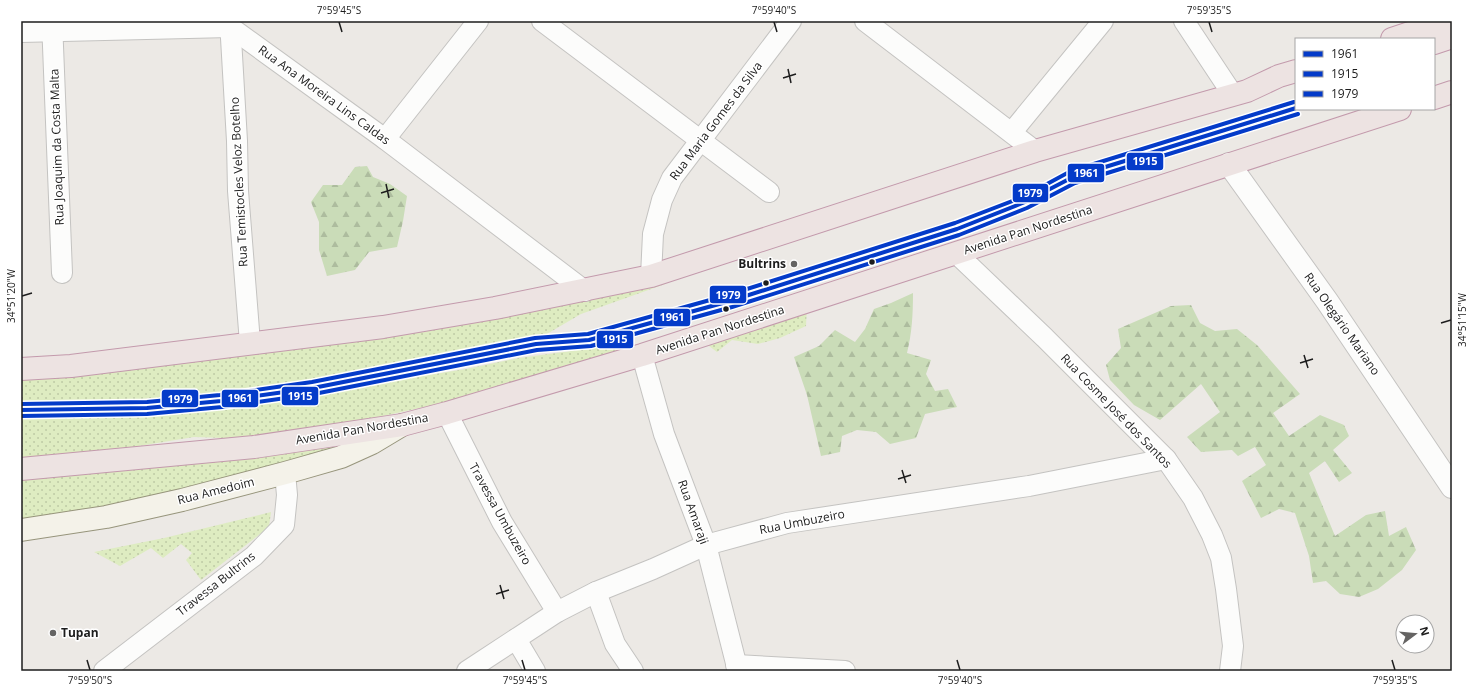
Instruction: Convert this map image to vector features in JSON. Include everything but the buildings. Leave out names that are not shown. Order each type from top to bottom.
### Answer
[{"type":"highway","points":[[1395,38],[1446,21]]},
{"type":"highway","points":[[1435,43],[1452,38]]},
{"type":"highway","points":[[1240,93],[1279,76],[1295,71]]},
{"type":"highway","points":[[21,370],[71,366],[383,326],[495,308],[585,291],[651,276],[1035,151],[1240,93],[1295,82]]},
{"type":"highway","points":[[1435,98],[1452,92]]},
{"type":"highway","name":"Avenida Pan Nordestina","points":[[21,469],[254,447],[402,425],[642,355],[1397,110]]},
{"type":"main road","name":"Rua Amedoim","points":[[21,530],[114,515],[182,500],[285,473],[341,457],[372,443],[402,425]]},
{"type":"street","points":[[385,139],[478,21]]},
{"type":"street","points":[[542,21],[702,140],[769,192]]},
{"type":"street","name":"Rua Maria Gomes da Silva","points":[[651,276],[653,234],[662,200],[672,178],[791,21]]},
{"type":"street","points":[[865,21],[1035,151]]},
{"type":"street","points":[[1012,132],[1103,21]]},
{"type":"street","points":[[1184,21],[1240,93]]},
{"type":"street","points":[[21,32],[53,26],[230,24]]},
{"type":"street","name":"Rua Ana Moreira Lins Caldas","points":[[230,24],[385,139],[585,291]]},
{"type":"street","name":"Rua Temistocles Veloz Botelho","points":[[230,24],[237,141],[238,191],[250,343]]},
{"type":"street","name":"Rua Joaquim da Costa Malta","points":[[53,26],[62,273]]},
{"type":"street","name":"Rua Olegário Mariano","points":[[1229,164],[1327,301],[1452,486]]},
{"type":"street","name":"Rua Cosme José dos Santos","points":[[956,253],[1045,338],[1166,459],[1193,498],[1212,535],[1221,558],[1233,646],[1230,671]]},
{"type":"street","name":"Rua Amaraji","points":[[642,355],[664,434],[706,545],[737,668]]},
{"type":"street","name":"Travessa Umbuzeiro","points":[[447,413],[502,522],[557,612]]},
{"type":"street","name":"Rua Umbuzeiro","points":[[470,670],[557,612],[596,592],[653,569],[706,545],[787,523],[1029,486],[1166,459]]},
{"type":"street","name":"Travessa Bultrins","points":[[104,671],[254,556],[284,525],[287,495],[285,473]]},
{"type":"street","points":[[596,592],[615,644],[633,671]]},
{"type":"street","points":[[516,639],[535,671]]},
{"type":"street","points":[[737,668],[845,671]]},
{"type":"green space","points":[[367,166],[373,177],[390,184],[407,196],[397,247],[369,252],[355,270],[327,276],[319,250],[319,222],[311,202],[323,185],[342,185],[355,167]]},
{"type":"green space","points":[[668,283],[581,314],[540,338],[459,352],[260,391],[110,401],[21,404],[21,379],[540,307]]},
{"type":"green space","points":[[913,293],[912,323],[907,353],[931,360],[926,374],[935,391],[948,389],[957,407],[925,414],[916,438],[890,444],[876,432],[857,430],[842,436],[840,452],[821,456],[807,395],[794,357],[819,346],[835,330],[855,342],[865,329],[874,309]]},
{"type":"green space","points":[[1191,305],[1200,323],[1215,331],[1237,329],[1257,345],[1300,394],[1273,413],[1289,436],[1320,415],[1344,425],[1349,436],[1333,450],[1352,473],[1339,482],[1325,461],[1309,473],[1335,536],[1366,515],[1385,511],[1389,536],[1406,527],[1416,550],[1402,570],[1378,589],[1359,597],[1340,594],[1326,581],[1313,583],[1309,556],[1295,513],[1279,509],[1261,518],[1242,481],[1266,465],[1255,447],[1238,456],[1232,450],[1201,452],[1187,437],[1220,412],[1201,384],[1160,420],[1134,405],[1110,380],[1106,365],[1121,348],[1118,329],[1171,306]]},
{"type":"green space","points":[[807,306],[806,326],[780,338],[758,344],[732,340],[717,352],[705,343]]},
{"type":"green space","points":[[601,347],[630,351],[542,377],[429,406],[360,421],[258,439],[194,437],[71,457],[21,459],[21,416],[154,415],[282,398],[466,369],[519,358]]},
{"type":"green space","points":[[386,431],[297,467],[21,527],[21,472]]},
{"type":"green space","points":[[271,512],[269,527],[201,580],[186,560],[192,553],[181,544],[163,558],[151,548],[120,566],[94,552],[164,538]]},
{"type":"transit line","name":"1979","points":[[21,404],[147,402],[220,395],[312,382],[535,338],[588,334],[728,295],[955,223],[1023,197],[1071,171],[1294,102]]},
{"type":"transit line","name":"1961","points":[[21,410],[147,408],[221,401],[313,388],[536,344],[589,340],[730,301],[957,229],[1025,202],[1073,177],[1295,108]]},
{"type":"transit line","name":"1915","points":[[21,416],[147,414],[222,407],[314,394],[537,350],[591,346],[732,307],[959,235],[1027,208],[1075,183],[1298,114]]},
{"type":"place","name":"Bultrins","points":[[794,264]]},
{"type":"place","name":"Tupan","points":[[53,633]]}]
